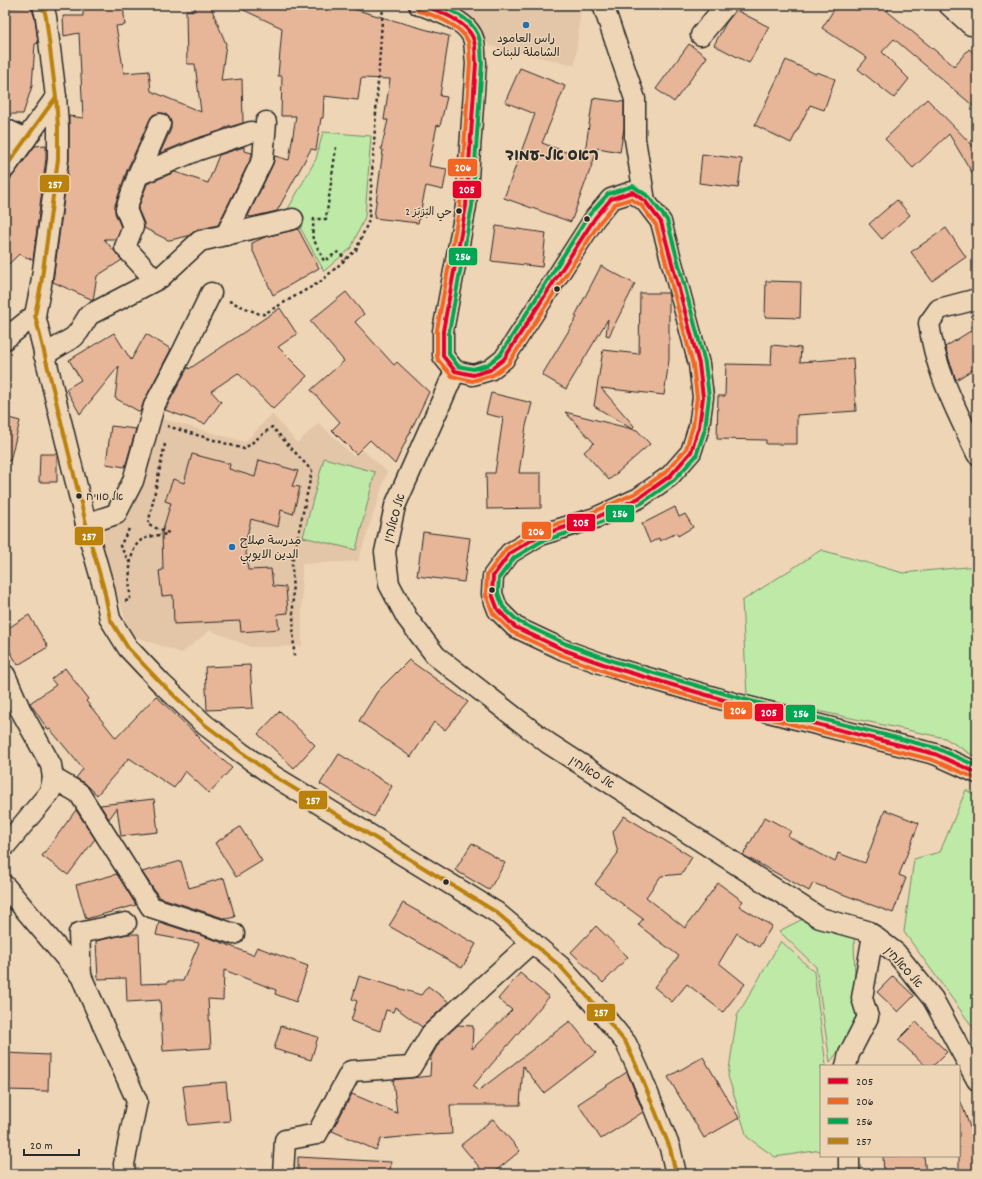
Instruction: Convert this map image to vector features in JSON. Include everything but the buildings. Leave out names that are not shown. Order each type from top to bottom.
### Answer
[{"type":"street","points":[[43,5],[46,17],[56,97],[58,159],[41,285],[35,315],[86,524],[104,589],[110,619],[128,648],[204,724],[272,775],[496,912],[560,966],[626,1043],[668,1141],[676,1174]]},
{"type":"street","points":[[419,5],[464,25],[474,40],[476,63],[466,206],[443,332],[443,356],[455,371],[473,375],[490,370],[504,359],[595,218],[611,199],[632,192],[644,201],[661,222],[699,364],[703,398],[699,427],[691,452],[670,476],[639,498],[595,518],[540,535],[510,554],[493,576],[492,594],[498,610],[515,627],[564,650],[614,668],[741,705],[935,754],[977,773]]},
{"type":"street","points":[[603,5],[635,99],[635,139],[644,201]]},
{"type":"street","points":[[702,35],[726,5]]},
{"type":"street","points":[[949,5],[971,25]]},
{"type":"street","points":[[5,168],[56,97]]},
{"type":"street","points":[[156,280],[126,247],[133,227],[126,209],[160,124]]},
{"type":"street","points":[[138,176],[198,150],[259,127],[263,159],[226,234]]},
{"type":"street","points":[[5,129],[26,139]]},
{"type":"street","points":[[44,355],[74,337],[79,332],[89,315],[160,278],[200,241],[293,219]]},
{"type":"street","points":[[86,524],[116,514],[133,481],[154,406],[211,293]]},
{"type":"street","points":[[977,299],[939,309],[929,323],[931,339],[945,387],[977,454]]},
{"type":"street","points":[[5,339],[35,315]]},
{"type":"street","name":"אל סאלחין","points":[[455,371],[395,506],[385,552],[389,584],[407,618],[436,656],[548,743],[820,918],[867,931],[896,953],[933,999],[977,1080]]},
{"type":"street","points":[[5,675],[20,709],[52,766],[53,778],[50,792],[5,846]]},
{"type":"street","points":[[53,778],[79,793],[151,907],[234,934]]},
{"type":"street","points":[[8,899],[81,976],[137,1101],[124,1164],[126,1174]]},
{"type":"street","points":[[81,976],[79,933],[126,923]]},
{"type":"street","points":[[846,1065],[868,1017],[862,998],[873,935]]},
{"type":"street","points":[[283,1174],[285,1140],[317,1134],[351,1071],[411,1067],[430,1034],[532,942]]},
{"type":"street","points":[[849,1157],[849,1174]]},
{"type":"path","points":[[211,293],[262,315],[320,282],[356,250],[369,220],[382,5]]},
{"type":"path","points":[[336,147],[326,219],[314,219],[312,236],[324,262],[338,252],[346,259]]},
{"type":"path","points":[[150,421],[244,449],[272,427],[312,471],[292,563],[294,657]]},
{"type":"path","points":[[108,607],[130,600],[130,564],[135,546],[144,539],[169,534],[148,525],[166,440]]},
{"type":"shaded area","name":"راس العامود الشاملة للبنات","points":[[456,5],[581,5],[575,65],[490,46]]},
{"type":"shaded area","name":"مدرسة صلاح الدين الايوبي","points":[[272,414],[297,443],[319,423],[353,456],[363,450],[387,472],[358,561],[302,564],[302,646],[251,647],[210,630],[182,653],[131,635],[96,533],[122,515],[155,417],[245,442]]},
{"type":"green space","points":[[323,132],[371,136],[365,217],[351,248],[324,271],[298,224],[283,218],[316,159]]},
{"type":"green space","points":[[324,458],[375,472],[356,550],[303,537]]},
{"type":"green space","points":[[821,550],[903,573],[977,566],[977,758],[945,738],[747,696],[742,601]]},
{"type":"green space","points":[[966,790],[977,796],[977,1033],[904,932],[914,859],[940,852]]},
{"type":"green space","points":[[803,919],[854,937],[856,1029],[830,1062],[816,967],[779,931]]},
{"type":"green space","points":[[781,941],[814,972],[826,1065],[820,1065],[820,1150],[775,1157],[747,1137],[728,1076],[737,1016]]},
{"type":"transit line","name":"257","points":[[43,5],[46,17],[56,97],[58,159],[41,285],[35,315],[90,540],[104,589],[110,619],[128,648],[161,683],[204,724],[272,775],[496,912],[560,966],[626,1043],[670,1148],[676,1174]]},
{"type":"transit line","name":"205","points":[[419,5],[443,13],[459,22],[466,28],[474,41],[476,63],[466,206],[443,331],[443,356],[455,371],[473,375],[490,370],[504,359],[595,218],[611,199],[632,192],[645,201],[661,222],[699,364],[703,397],[699,427],[691,452],[670,476],[639,498],[595,518],[540,535],[510,553],[493,576],[492,594],[498,610],[515,627],[564,650],[614,668],[741,705],[935,754],[977,773]]},
{"type":"transit line","name":"256","points":[[438,5],[458,14],[474,28],[478,34],[481,44],[482,63],[472,206],[449,332],[449,354],[458,366],[473,369],[487,365],[500,355],[590,214],[608,194],[633,186],[649,197],[667,220],[705,363],[709,397],[705,429],[696,456],[674,480],[642,503],[597,524],[542,541],[514,558],[499,578],[498,593],[503,607],[519,622],[566,644],[616,662],[743,699],[936,748],[977,766]]},
{"type":"transit line","name":"206","points":[[418,11],[439,18],[460,30],[468,41],[470,63],[460,205],[437,330],[438,360],[452,376],[472,381],[493,375],[508,364],[600,222],[615,204],[631,199],[641,205],[656,225],[693,365],[697,397],[693,426],[686,449],[666,472],[636,493],[593,512],[538,530],[506,549],[487,575],[486,595],[493,613],[512,632],[561,655],[612,674],[740,711],[933,760],[975,778]]},
{"type":"transit line","name":"257","points":[[5,168],[56,97]]},
{"type":"place","name":"راس العامود الشاملة للبنات","points":[[526,25]]},
{"type":"place","name":"حي البَزبَز 2","points":[[459,211]]},
{"type":"place","name":"אל סוויח","points":[[79,496]]},
{"type":"place","name":"مدرسة صلاح الدين الايوبي","points":[[232,547]]},
{"type":"district","name":"ראס אל-עמוד","points":[[552,154]]}]
